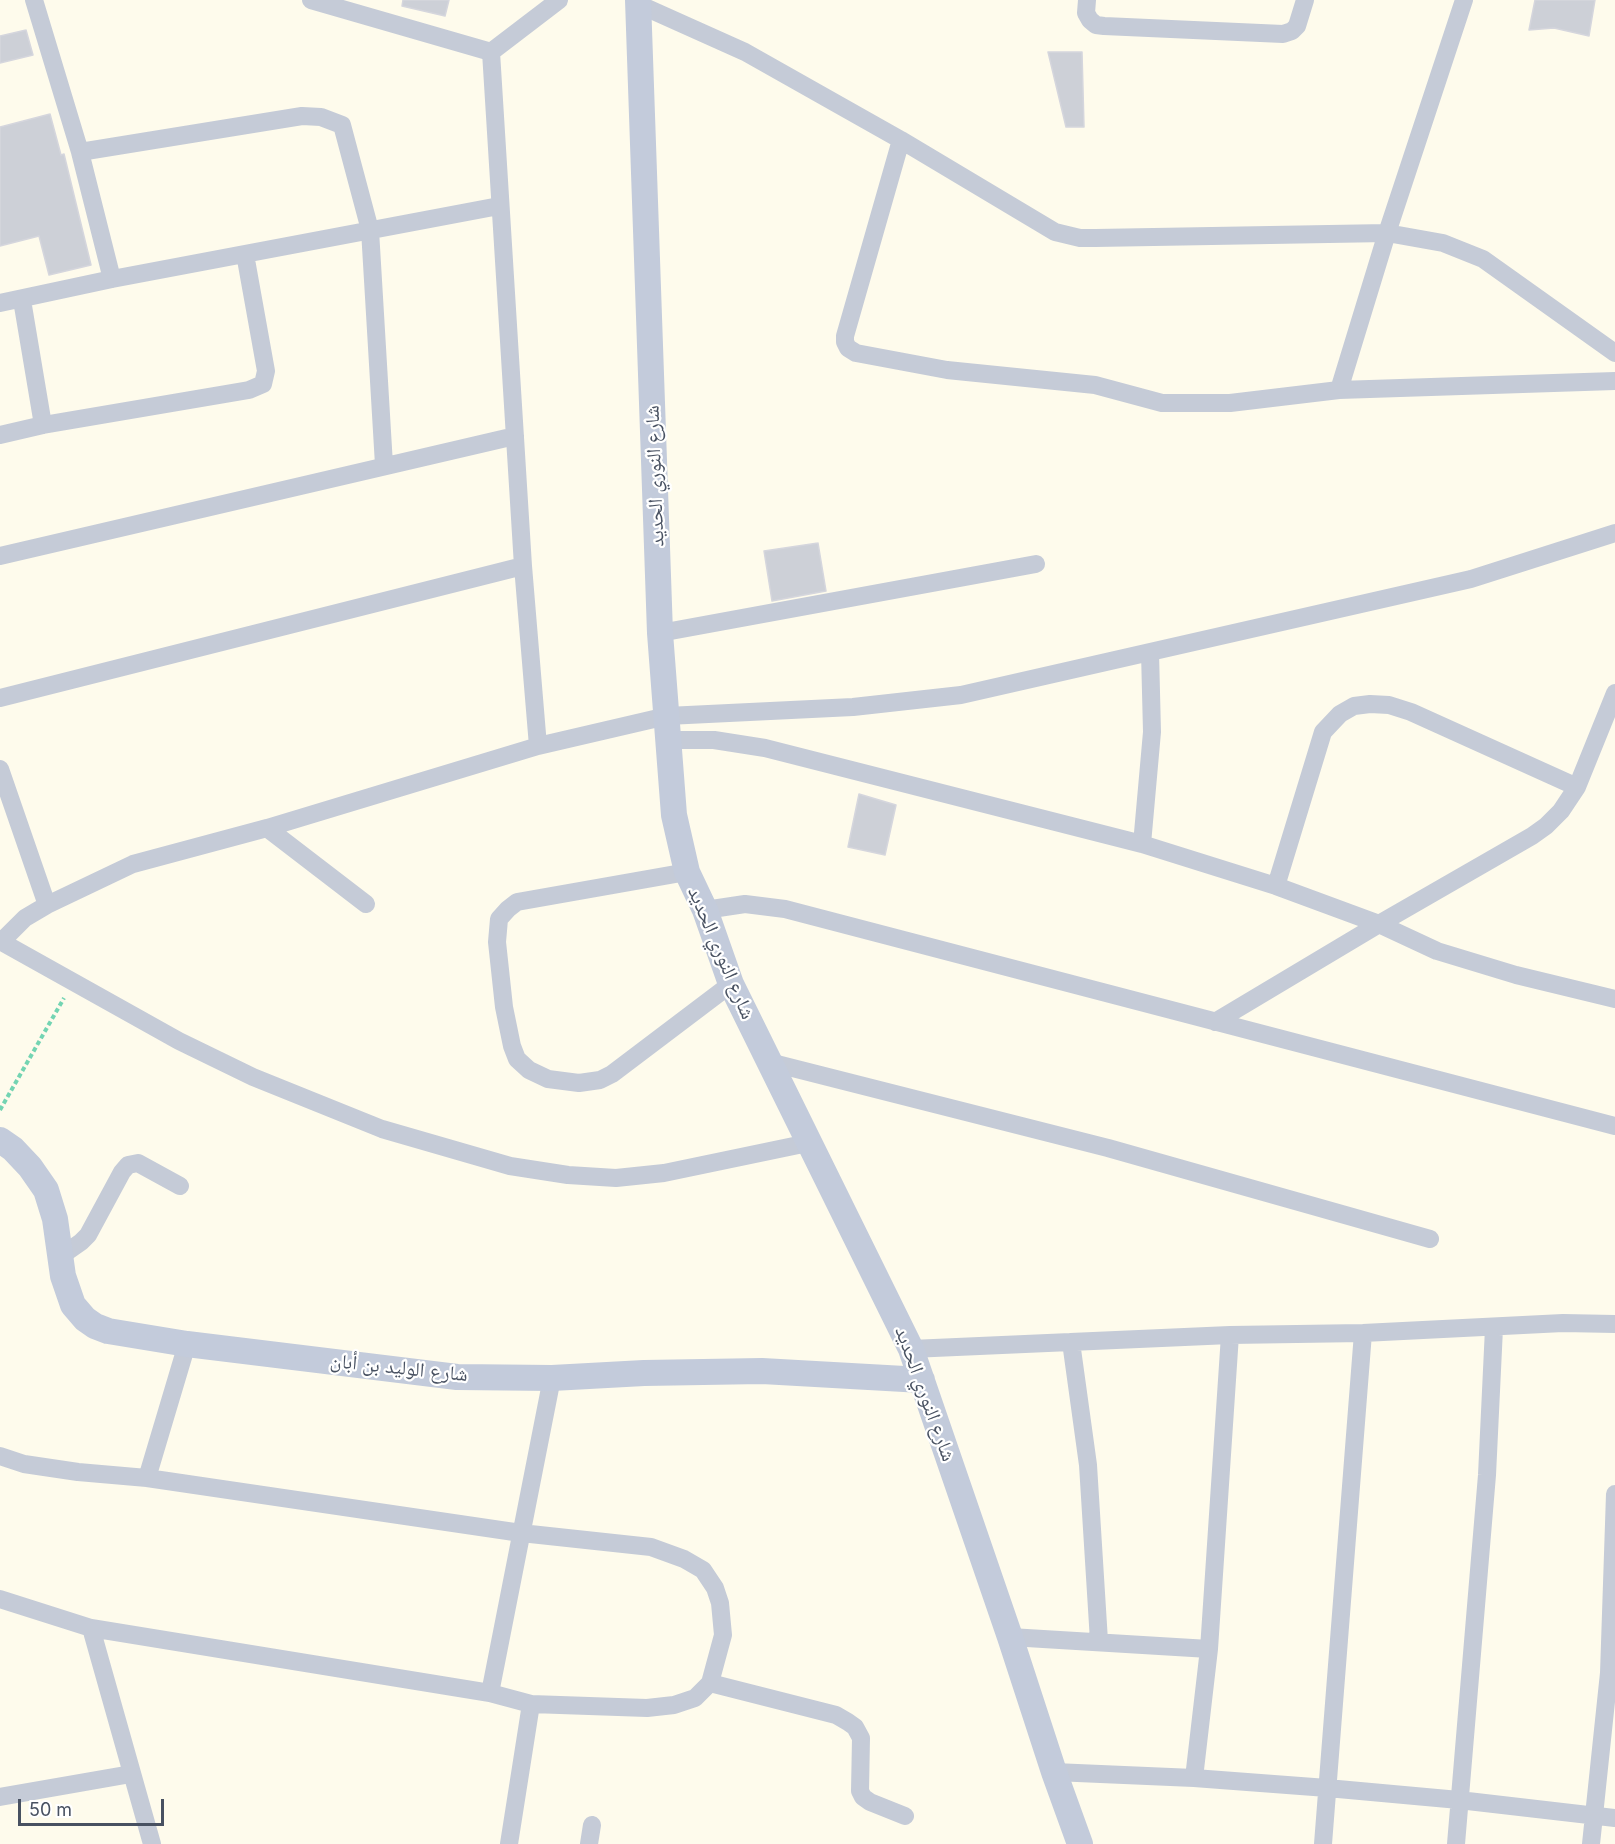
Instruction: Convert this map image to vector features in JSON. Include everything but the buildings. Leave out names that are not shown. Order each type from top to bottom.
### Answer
[{"type":"street","points":[[34,0],[80,152],[112,279]]},
{"type":"street","points":[[311,0],[491,52]]},
{"type":"street","points":[[491,52],[559,0]]},
{"type":"street","points":[[1087,0],[1086,13],[1096,25],[1283,34],[1292,31],[1297,26],[1305,0]]},
{"type":"street","points":[[1340,390],[1387,233],[1464,0]]},
{"type":"street","points":[[638,2],[745,52],[901,140],[1055,232],[1073,237],[1387,233],[1443,243],[1483,259],[1615,353]]},
{"type":"street","name":"شارع النوري الحديد","points":[[638,2],[660,633],[674,815],[687,872],[705,910],[732,984],[768,1062],[863,1248],[911,1349],[1080,1844]]},
{"type":"street","points":[[491,52],[523,566],[538,746]]},
{"type":"street","points":[[80,152],[302,116],[330,119],[342,124],[370,230],[384,465]]},
{"type":"street","points":[[901,140],[845,336],[848,348],[856,353],[947,370],[1095,385],[1162,403],[1230,403],[1340,390],[1615,381]]},
{"type":"street","points":[[0,303],[112,279],[499,206]]},
{"type":"street","points":[[0,435],[43,425],[249,390],[263,384],[266,371],[244,254]]},
{"type":"street","points":[[22,300],[43,425]]},
{"type":"street","points":[[0,555],[515,436]]},
{"type":"street","points":[[808,1143],[664,1173],[616,1178],[510,1166],[382,1129],[253,1077],[179,1041],[1,941],[25,918],[47,905],[133,864],[267,828],[538,746],[668,728],[962,695],[1471,579],[1615,533]]},
{"type":"street","points":[[660,633],[1036,564]]},
{"type":"street","points":[[0,698],[523,566]]},
{"type":"street","points":[[1142,844],[1152,732],[1150,652]]},
{"type":"street","points":[[1215,1022],[1546,826],[1561,811],[1577,787],[1615,693]]},
{"type":"street","points":[[1276,886],[1323,732],[1340,714],[1354,706],[1389,705],[1411,711],[1577,787]]},
{"type":"street","points":[[668,728],[714,740],[765,748],[1142,844],[1276,886],[1379,924],[1437,951],[1516,975],[1615,999]]},
{"type":"street","points":[[0,769],[47,905]]},
{"type":"street","points":[[267,828],[366,904]]},
{"type":"street","points":[[687,872],[517,902],[508,909],[499,919],[496,942],[504,1007],[517,1059],[529,1070],[548,1079],[579,1083],[600,1080],[612,1074],[732,984]]},
{"type":"street","points":[[705,910],[745,904],[785,909],[1615,1126]]},
{"type":"street","points":[[768,1062],[1108,1148],[1430,1239]]},
{"type":"street","name":"شارع الوليد بن أبان","points":[[0,1140],[13,1149],[30,1167],[46,1190],[55,1220],[63,1276],[73,1305],[85,1319],[108,1331],[186,1344],[458,1377],[552,1378],[644,1373],[762,1371],[922,1380]]},
{"type":"street","points":[[61,1256],[88,1235],[128,1165],[138,1163],[180,1186]]},
{"type":"street","points":[[911,1349],[1230,1335],[1494,1328],[1563,1323],[1615,1324]]},
{"type":"street","points":[[1456,1844],[1487,1475],[1494,1328]]},
{"type":"street","points":[[1323,1844],[1363,1333]]},
{"type":"street","points":[[1194,1778],[1209,1649],[1230,1335]]},
{"type":"street","points":[[1071,1342],[1088,1465],[1099,1641]]},
{"type":"street","points":[[147,1478],[186,1344]]},
{"type":"street","points":[[490,1692],[552,1378]]},
{"type":"street","points":[[0,1456],[24,1464],[78,1473],[147,1478],[521,1533],[651,1547],[684,1559],[703,1570],[715,1588],[720,1604],[723,1635],[710,1683],[695,1698],[674,1705],[647,1708],[531,1704],[490,1692],[92,1628],[0,1599]]},
{"type":"street","points":[[1591,1844],[1612,1673],[1615,1494]]},
{"type":"street","points":[[92,1628],[152,1844]]},
{"type":"street","points":[[1010,1637],[1209,1649]]},
{"type":"street","points":[[710,1683],[836,1715],[849,1722],[861,1738],[860,1791],[862,1797],[905,1816]]},
{"type":"street","points":[[509,1844],[531,1704]]},
{"type":"street","points":[[1054,1772],[1194,1778],[1327,1788],[1615,1818]]},
{"type":"street","points":[[0,1797],[131,1774]]},
{"type":"street","points":[[589,1844],[592,1825]]},
{"type":"path","points":[[0,1110],[74,981]]},
{"type":"shaded area","points":[[0,0],[1615,0],[1615,1844],[0,1844]]}]
